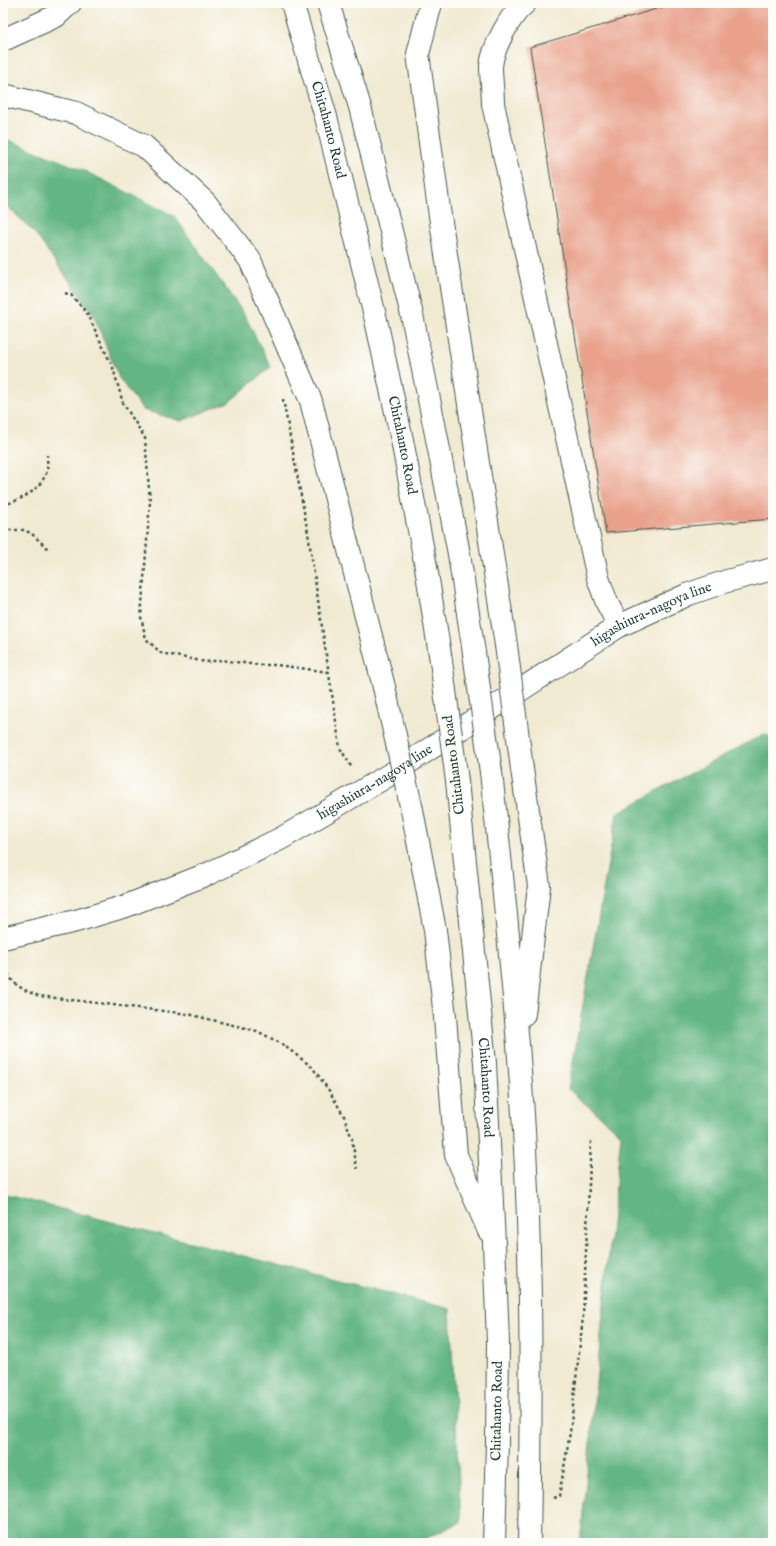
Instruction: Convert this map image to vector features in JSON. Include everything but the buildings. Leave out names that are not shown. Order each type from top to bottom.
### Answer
[{"type":"main road","points":[[3,40],[56,16],[70,3]]},
{"type":"main road","name":"Chitahanto Road","points":[[292,3],[326,117],[376,320],[402,440],[442,661],[457,781],[485,1062],[498,1348],[494,1543]]},
{"type":"main road","points":[[328,3],[360,107],[412,314],[454,531],[492,772],[520,1058],[526,1182],[530,1322],[531,1450],[529,1543]]},
{"type":"main road","points":[[431,3],[418,54],[441,224],[506,645],[539,886],[520,1058]]},
{"type":"main road","points":[[525,3],[521,6],[507,26],[498,43],[491,65],[493,104],[598,578],[607,603],[619,626]]},
{"type":"main road","points":[[3,95],[76,113],[144,146],[205,202],[250,260],[312,401],[384,688],[412,810],[435,930],[445,1017],[456,1155],[494,1243]]},
{"type":"main road","name":"higashiura-nagoya line","points":[[3,938],[76,921],[126,906],[210,873],[282,838],[394,772],[619,626],[689,594],[727,581],[773,569]]},
{"type":"path","points":[[65,293],[72,295],[87,313],[113,368],[123,404],[145,438],[150,502],[141,616],[146,639],[161,653],[206,662],[221,660],[258,665],[277,665],[329,672]]},
{"type":"path","points":[[282,397],[308,533],[340,748],[364,790]]},
{"type":"path","points":[[3,505],[29,495],[40,484],[47,470],[46,455]]},
{"type":"path","points":[[3,530],[23,530],[31,533],[48,549]]},
{"type":"path","points":[[3,956],[5,966],[12,981],[22,990],[39,996],[188,1014],[257,1031],[282,1044],[312,1067],[328,1089],[344,1116],[352,1139],[357,1169]]},
{"type":"path","points":[[530,1506],[559,1496],[570,1433],[583,1317],[591,1141]]},
{"type":"green space","points":[[3,138],[83,170],[174,216],[244,314],[271,367],[229,402],[181,421],[143,410],[119,378],[93,314],[34,232],[3,202]]},
{"type":"green space","points":[[764,734],[773,738],[773,1543],[580,1543],[621,1134],[568,1089],[617,813]]},
{"type":"green space","points":[[3,1194],[450,1309],[461,1522],[416,1543],[3,1543]]}]
